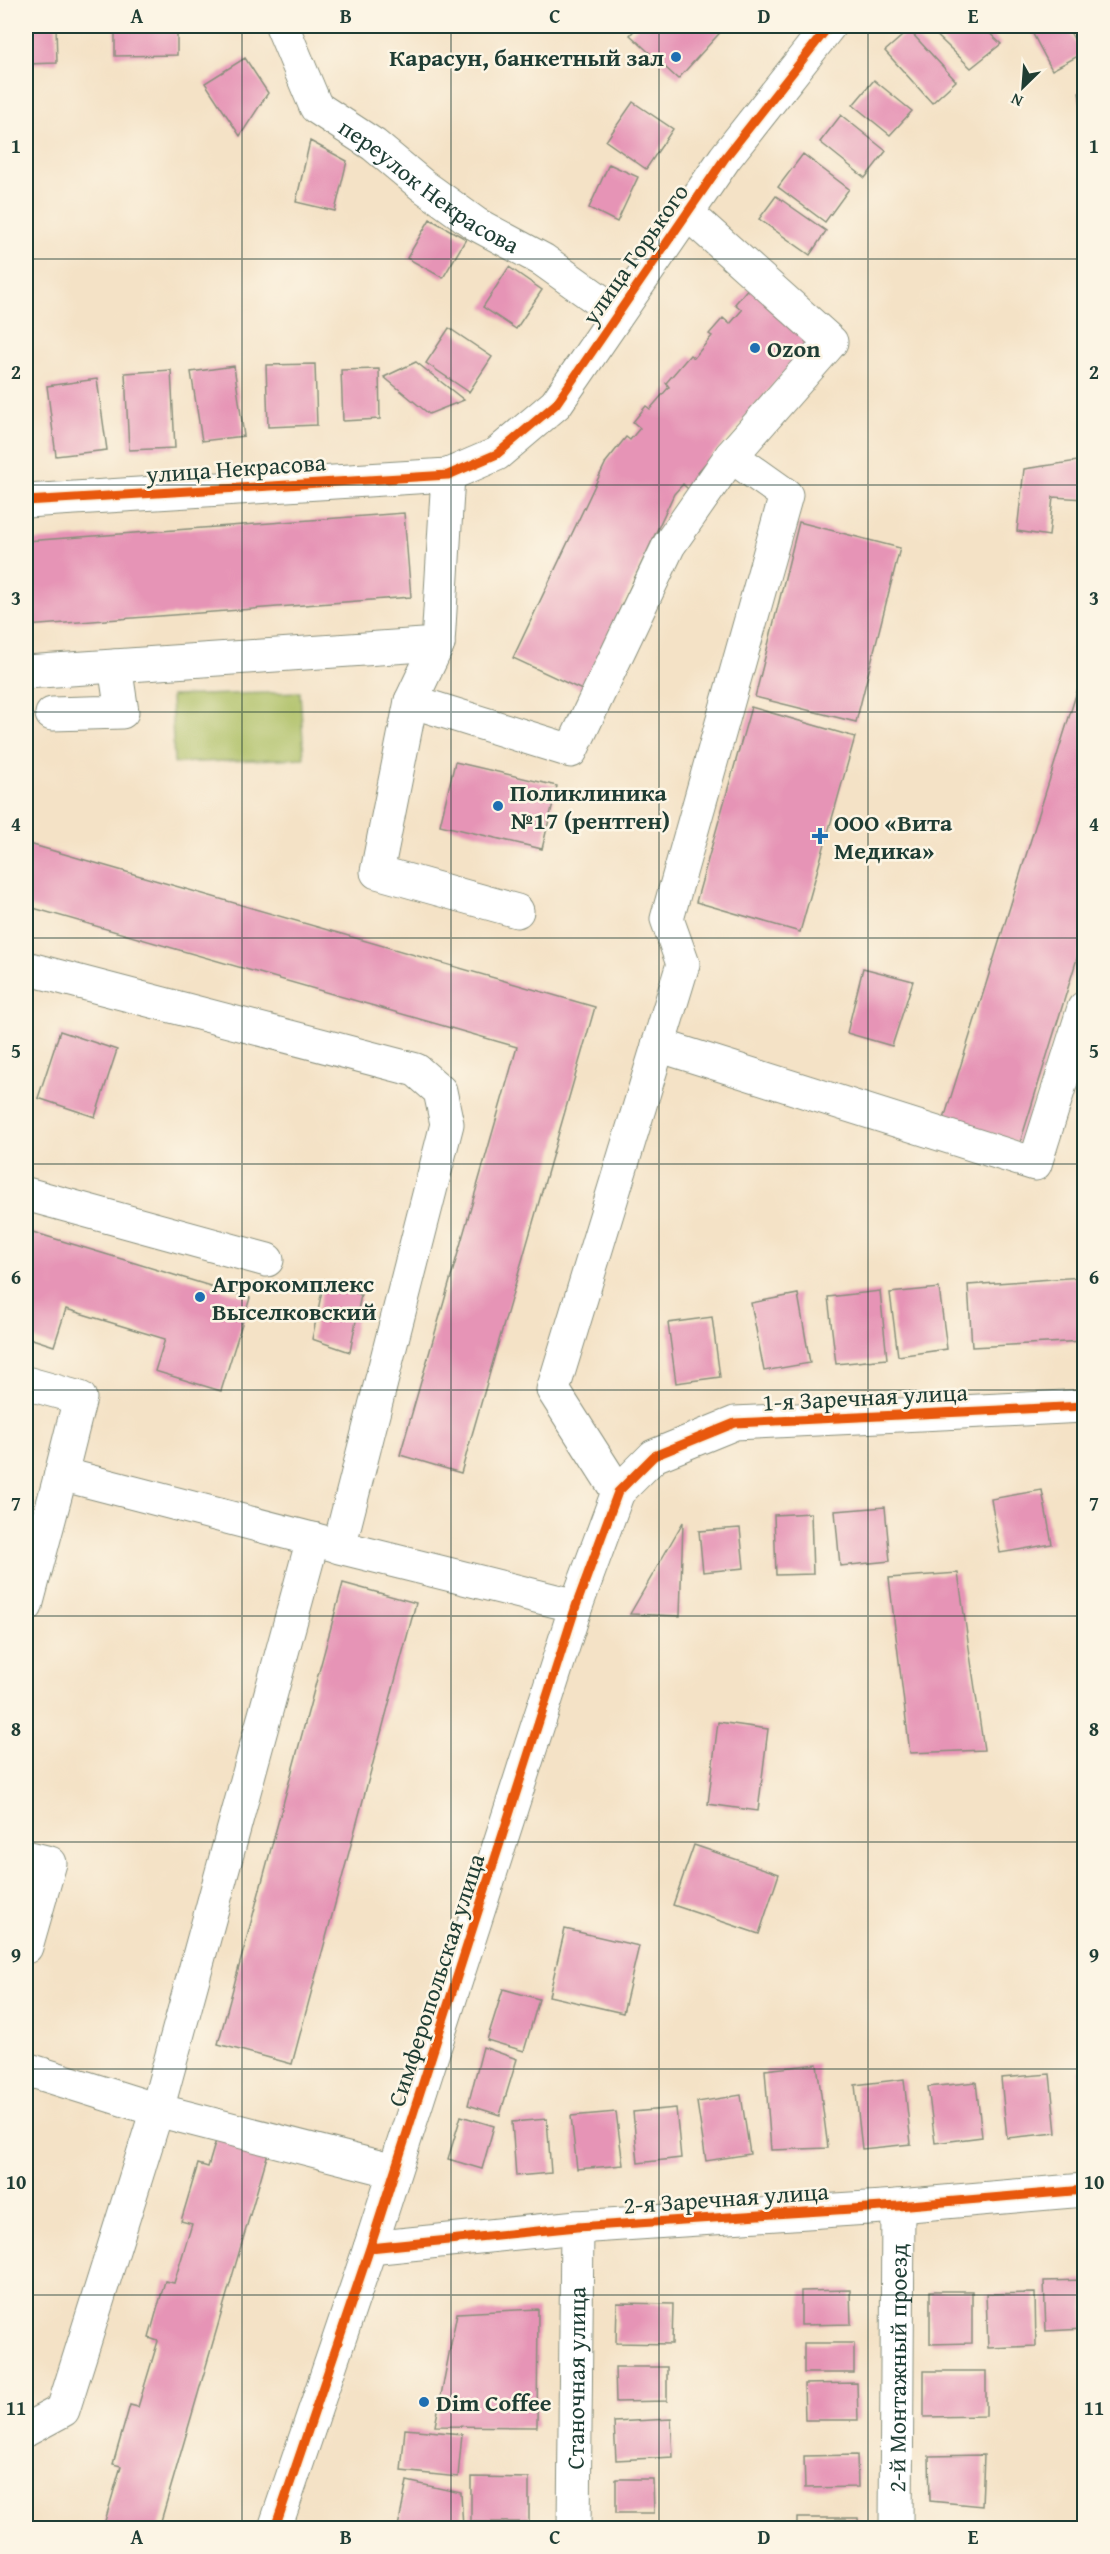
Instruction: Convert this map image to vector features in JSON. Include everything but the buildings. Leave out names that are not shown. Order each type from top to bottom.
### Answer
[{"type":"street","name":"переулок Некрасова","points":[[282,26],[316,106],[374,145],[422,185],[476,224],[543,260],[617,313]]},
{"type":"street","name":"улица Горького","points":[[448,475],[497,454],[556,404],[725,158],[829,26]]},
{"type":"street","points":[[411,701],[570,751],[669,545],[731,456],[831,342],[687,213]]},
{"type":"street","points":[[618,1492],[553,1390],[683,964],[667,919],[786,495],[731,456]]},
{"type":"street","points":[[448,475],[438,644],[411,701],[377,872],[517,911]]},
{"type":"street","name":"улица Некрасова","points":[[26,501],[448,475]]},
{"type":"street","points":[[26,672],[438,644]]},
{"type":"street","points":[[52,714],[122,712],[115,666]]},
{"type":"street","points":[[26,968],[416,1070],[440,1091],[447,1124],[326,1543],[157,2110],[63,2410],[26,2430]]},
{"type":"street","points":[[658,1045],[1035,1164],[1084,1008]]},
{"type":"street","points":[[26,1194],[267,1260]]},
{"type":"street","points":[[26,1383],[80,1398],[26,1606]]},
{"type":"street","name":"1-я Заречная улица","points":[[654,1456],[735,1424],[1084,1406]]},
{"type":"street","name":"Симферопольская улица","points":[[275,2529],[370,2248],[576,1606],[618,1492],[654,1456]]},
{"type":"street","points":[[61,1474],[576,1606]]},
{"type":"street","points":[[26,1857],[50,1863],[26,1947]]},
{"type":"street","points":[[26,2069],[157,2110],[394,2172]]},
{"type":"street","name":"2-я Заречная улица","points":[[370,2248],[577,2227],[898,2206],[1084,2190]]},
{"type":"street","name":"2-й Монтажный проезд","points":[[896,2529],[898,2206]]},
{"type":"street","name":"Станочная улица","points":[[573,2529],[577,2227]]},
{"type":"green space","points":[[300,692],[304,758],[174,763],[171,696]]},
{"type":"cycle path","points":[[26,501],[448,475],[497,454],[556,404],[725,158],[829,26]]},
{"type":"cycle path","points":[[275,2528],[370,2248],[576,1606],[618,1492],[654,1456],[735,1423],[1084,1406]]},
{"type":"cycle path","points":[[370,2248],[577,2227],[898,2206],[1084,2190]]},
{"type":"place","name":"Карасун, банкетный зал","points":[[676,57]]},
{"type":"place","name":"Ozon","points":[[755,348]]},
{"type":"place","name":"Поликлиника №17 (рентген)","points":[[498,806]]},
{"type":"place","name":"ООО «Вита Медика»","points":[[820,836]]},
{"type":"place","name":"Агрокомплекс Выселковский","points":[[200,1297]]},
{"type":"place","name":"Dim Coffee","points":[[424,2402]]}]
